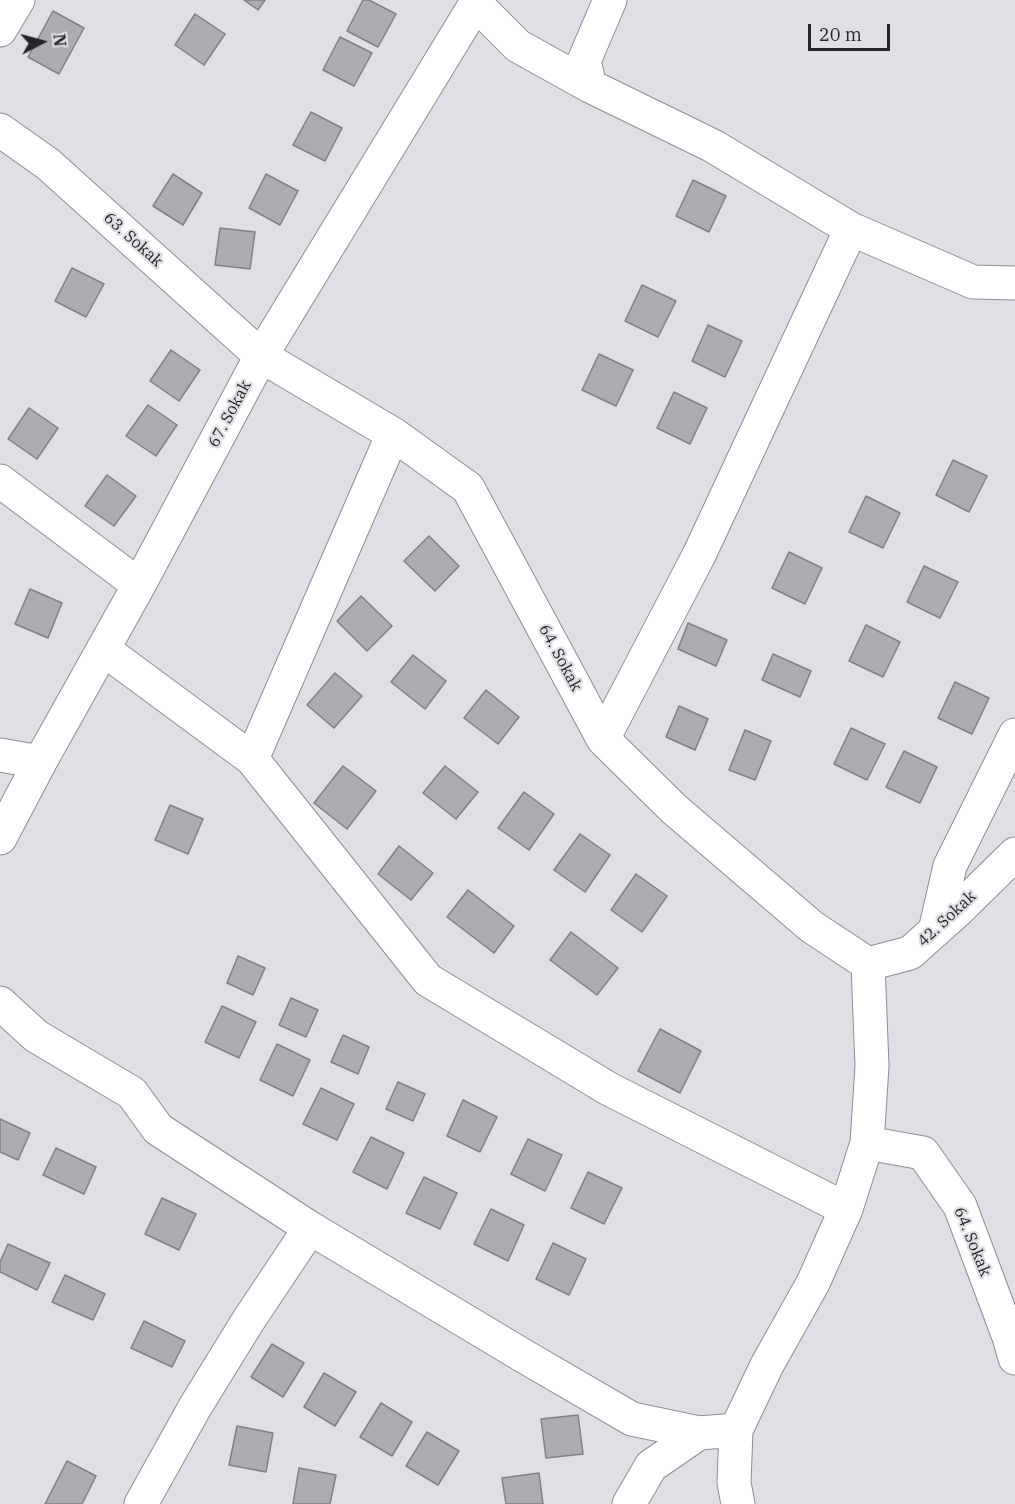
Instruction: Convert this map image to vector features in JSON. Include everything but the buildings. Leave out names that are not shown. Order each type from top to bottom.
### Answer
[{"type":"street","points":[[0,30],[18,0]]},
{"type":"street","points":[[591,86],[584,61],[610,0]]},
{"type":"street","points":[[477,2],[518,46],[591,86],[713,146],[851,229],[973,282],[1015,283]]},
{"type":"street","name":"67. Sokak","points":[[0,838],[261,356],[477,2]]},
{"type":"street","name":"63. Sokak","points":[[0,130],[48,164],[261,356]]},
{"type":"street","points":[[603,739],[699,555],[851,229]]},
{"type":"street","name":"64. Sokak","points":[[261,356],[393,434],[468,488],[603,739],[674,809],[803,920],[868,964]]},
{"type":"street","points":[[252,759],[393,434]]},
{"type":"street","points":[[0,481],[139,585]]},
{"type":"street","points":[[103,649],[252,759],[428,980],[609,1089],[846,1209]]},
{"type":"street","points":[[935,931],[950,866],[1015,735]]},
{"type":"street","points":[[0,755],[40,762]]},
{"type":"street","name":"42. Sokak","points":[[868,964],[910,953],[1015,854]]},
{"type":"street","points":[[738,1504],[734,1483],[736,1430],[766,1365],[813,1283],[846,1209],[867,1143],[872,1066],[868,964]]},
{"type":"street","points":[[0,1003],[36,1036],[132,1093],[158,1129],[310,1228],[522,1355],[633,1419],[699,1433],[736,1430]]},
{"type":"street","name":"64. Sokak","points":[[867,1143],[923,1153],[960,1206],[1015,1358]]},
{"type":"street","points":[[141,1504],[248,1321],[310,1228]]},
{"type":"street","points":[[629,1504],[651,1466],[699,1433]]}]
